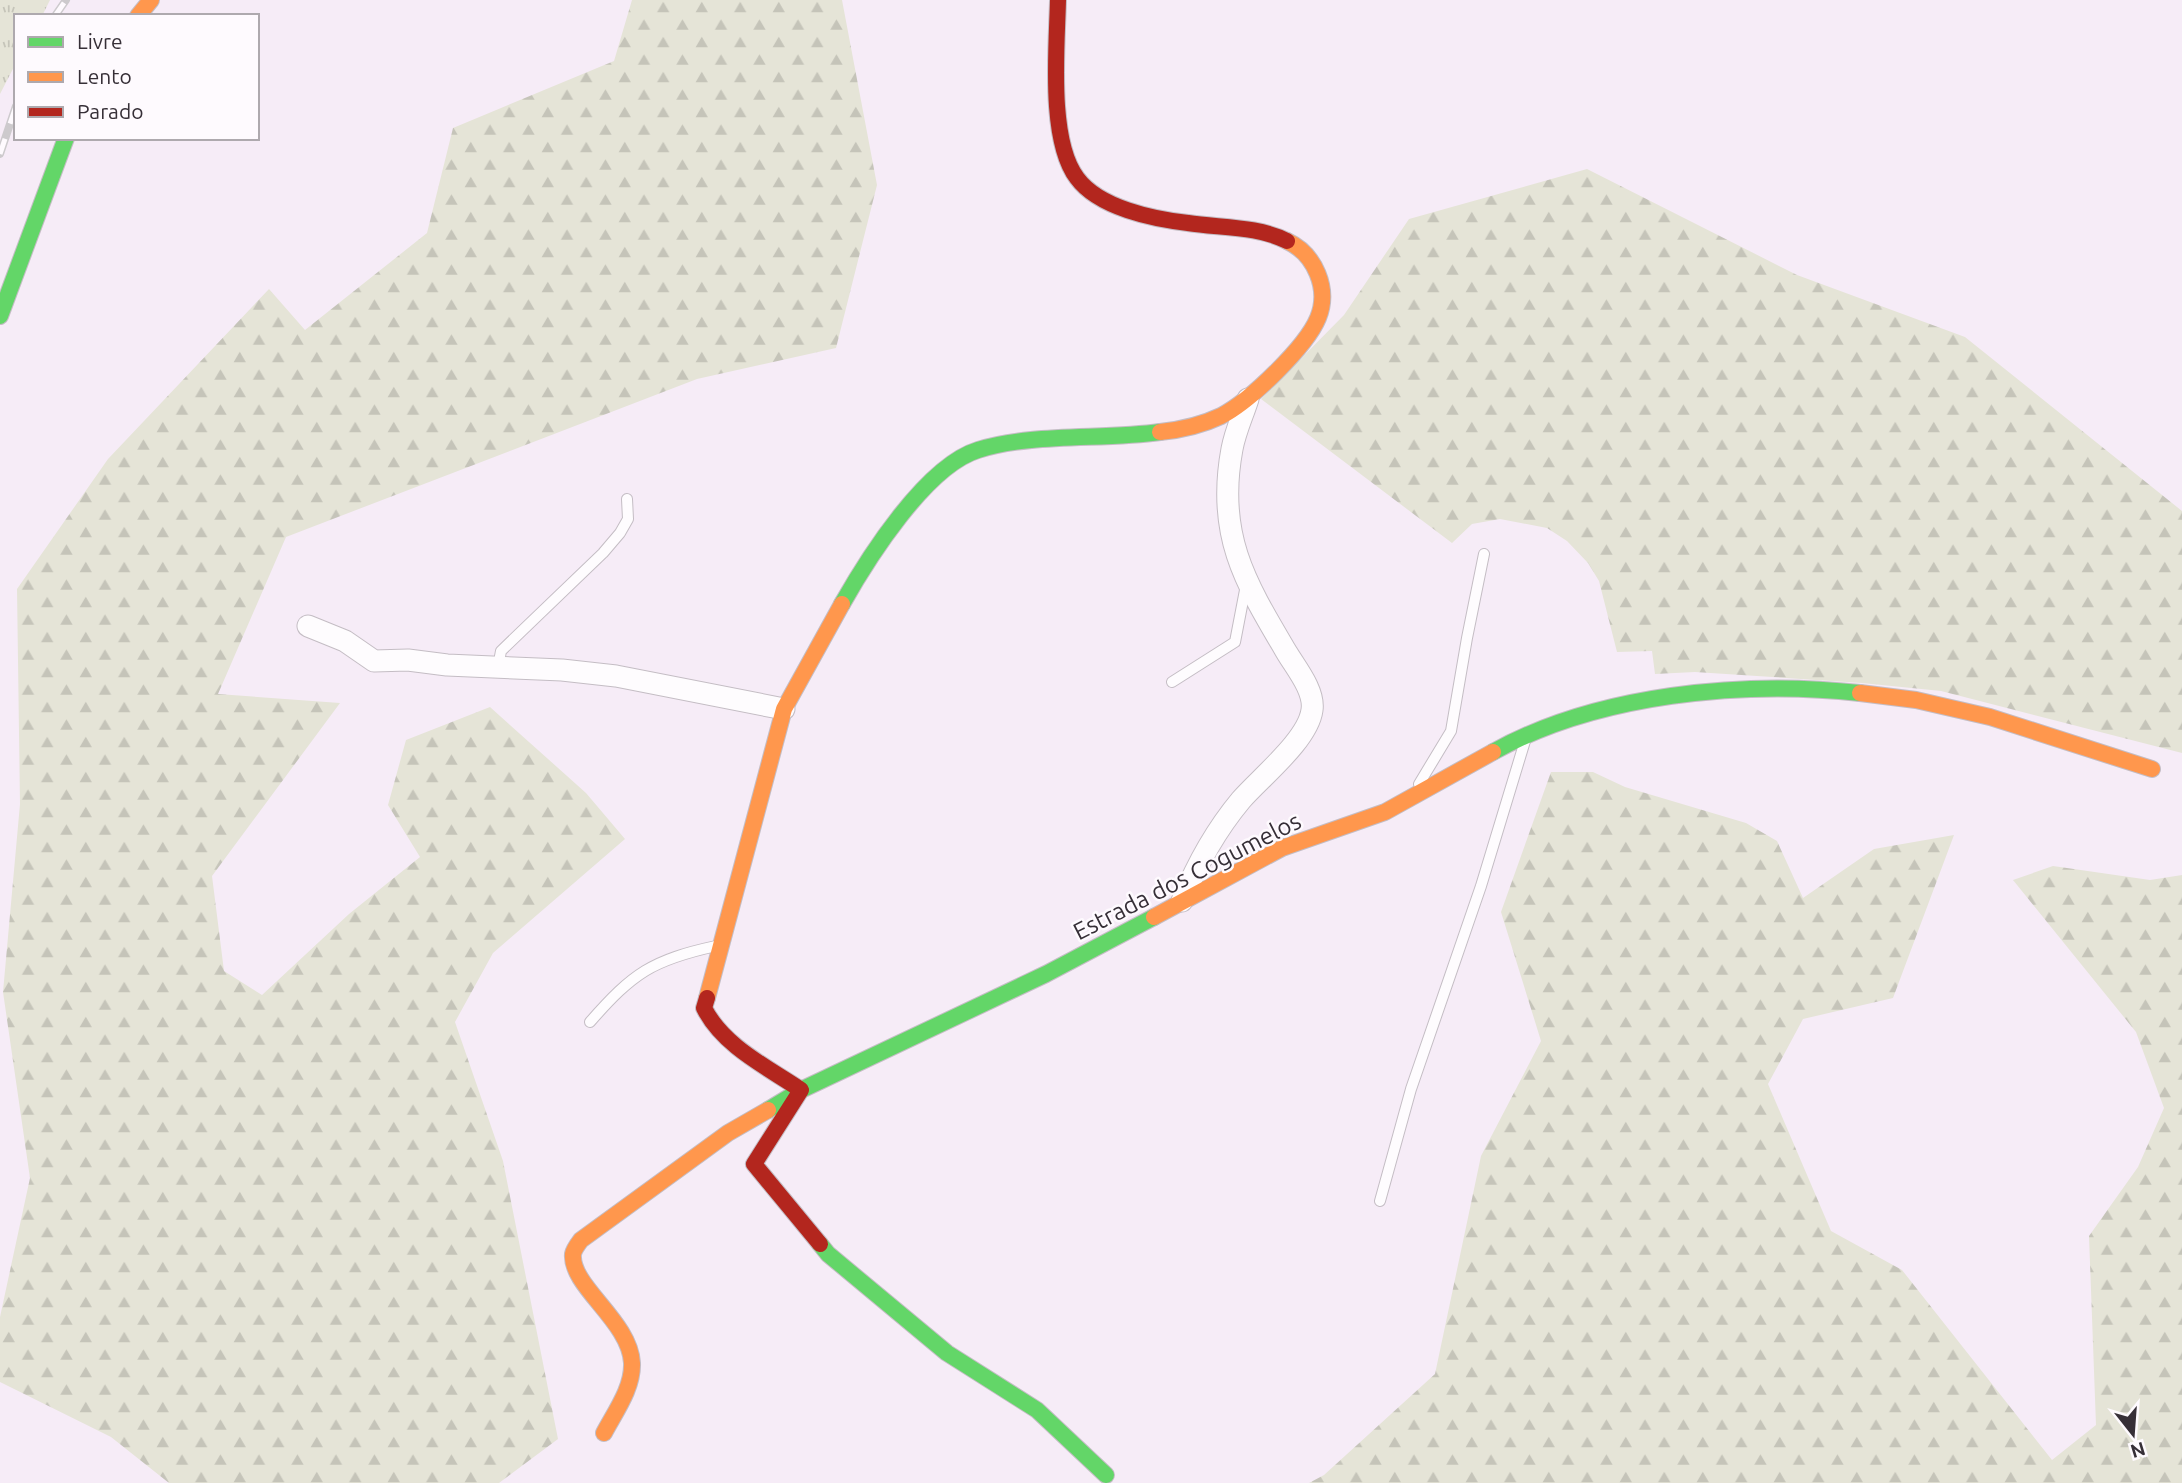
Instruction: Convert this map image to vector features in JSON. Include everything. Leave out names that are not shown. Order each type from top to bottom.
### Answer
[{"type":"street","points":[[140,14],[151,0]]},
{"type":"street","points":[[1058,0],[1057,116],[1063,149],[1075,177],[1116,206],[1139,213],[1170,222],[1281,237],[1303,249],[1315,266],[1321,283],[1322,308],[1313,328],[1248,399],[1213,419],[1171,432],[1002,444],[976,450],[952,462],[921,489],[858,576],[784,709],[704,1008],[706,1017],[726,1038],[802,1090],[754,1164],[828,1254],[947,1353],[1037,1410],[1106,1475]]},
{"type":"street","points":[[0,316],[65,140]]},
{"type":"street","points":[[1182,901],[1193,873],[1216,834],[1241,801],[1297,740],[1310,720],[1313,706],[1301,675],[1247,582],[1232,537],[1227,487],[1233,447],[1248,399]]},
{"type":"street","points":[[308,626],[345,641],[374,661],[408,660],[616,676],[784,709]]},
{"type":"street","name":"Estrada dos Cogumelos","points":[[604,1433],[629,1381],[632,1363],[629,1343],[622,1330],[574,1266],[573,1252],[581,1240],[728,1133],[802,1090],[1046,974],[1282,848],[1366,820],[1527,735],[1606,709],[1664,697],[1741,689],[1805,689],[1916,700],[1979,714],[2152,769]]},
{"type":"lane","points":[[498,667],[501,651],[603,553],[620,533],[628,519],[627,499]]},
{"type":"lane","points":[[1410,799],[1451,731],[1484,554]]},
{"type":"lane","points":[[1172,682],[1235,642],[1247,582]]},
{"type":"lane","points":[[1380,1201],[1411,1089],[1480,886],[1527,735]]},
{"type":"lane","points":[[590,1022],[613,995],[638,975],[664,960],[719,946]]},
{"type":"green space","points":[[0,0],[50,0],[43,14],[14,14],[14,67],[0,94]]},
{"type":"green space","points":[[632,0],[842,0],[877,185],[836,348],[697,379],[286,537],[218,694],[340,703],[212,876],[224,971],[262,995],[349,914],[420,857],[388,805],[406,740],[490,707],[586,793],[625,839],[493,953],[455,1022],[503,1161],[558,1439],[499,1483],[169,1483],[111,1437],[0,1382],[0,1317],[30,1178],[3,992],[20,804],[17,589],[108,459],[269,289],[305,330],[427,233],[453,128],[614,61]]},
{"type":"green space","points":[[1587,169],[1797,275],[1965,337],[2182,511],[2182,753],[1941,691],[1695,672],[1655,674],[1652,651],[1617,652],[1599,581],[1588,563],[1567,541],[1547,528],[1500,519],[1472,524],[1452,543],[1261,399],[1344,315],[1409,219]]},
{"type":"green space","points":[[1551,772],[1593,772],[1625,787],[1746,823],[1777,841],[1803,898],[1874,849],[1954,835],[1893,998],[1803,1019],[1768,1084],[1831,1231],[1902,1270],[2052,1460],[2096,1425],[2089,1236],[2138,1167],[2164,1108],[2136,1032],[2013,880],[2053,866],[2150,880],[2182,875],[2182,1483],[1309,1483],[1324,1475],[1435,1374],[1481,1156],[1541,1041],[1501,912]]},
{"type":"railway","points":[[56,14],[66,0]]},
{"type":"railway","points":[[0,154],[14,112]]},
{"type":"traffic: fast","points":[[0,316],[65,140]]},
{"type":"traffic: fast","points":[[842,604],[900,516],[938,474],[958,459],[978,450],[1021,441],[1160,432]]},
{"type":"traffic: fast","points":[[1493,752],[1534,732],[1578,716],[1624,704],[1672,696],[1768,689],[1860,693]]},
{"type":"traffic: fast","points":[[768,1110],[801,1090],[1046,974],[1154,917]]},
{"type":"traffic: fast","points":[[820,1244],[828,1254],[947,1353],[1037,1410],[1106,1475]]},
{"type":"traffic: slow","points":[[140,14],[151,0]]},
{"type":"traffic: slow","points":[[1160,432],[1199,424],[1233,409],[1276,372],[1312,330],[1321,307],[1321,284],[1305,254],[1287,241]]},
{"type":"traffic: slow","points":[[707,998],[784,709],[842,604]]},
{"type":"traffic: slow","points":[[1860,693],[1916,700],[1990,717],[2152,769]]},
{"type":"traffic: slow","points":[[1154,917],[1282,848],[1385,812],[1493,752]]},
{"type":"traffic: slow","points":[[604,1433],[630,1382],[632,1363],[622,1333],[581,1279],[575,1266],[575,1248],[581,1240],[728,1133],[768,1110]]},
{"type":"traffic: jam","points":[[1058,0],[1058,117],[1068,161],[1077,178],[1099,197],[1143,215],[1251,230],[1287,241]]},
{"type":"traffic: jam","points":[[707,998],[704,1008],[722,1034],[747,1055],[801,1090],[754,1164],[820,1244]]}]
